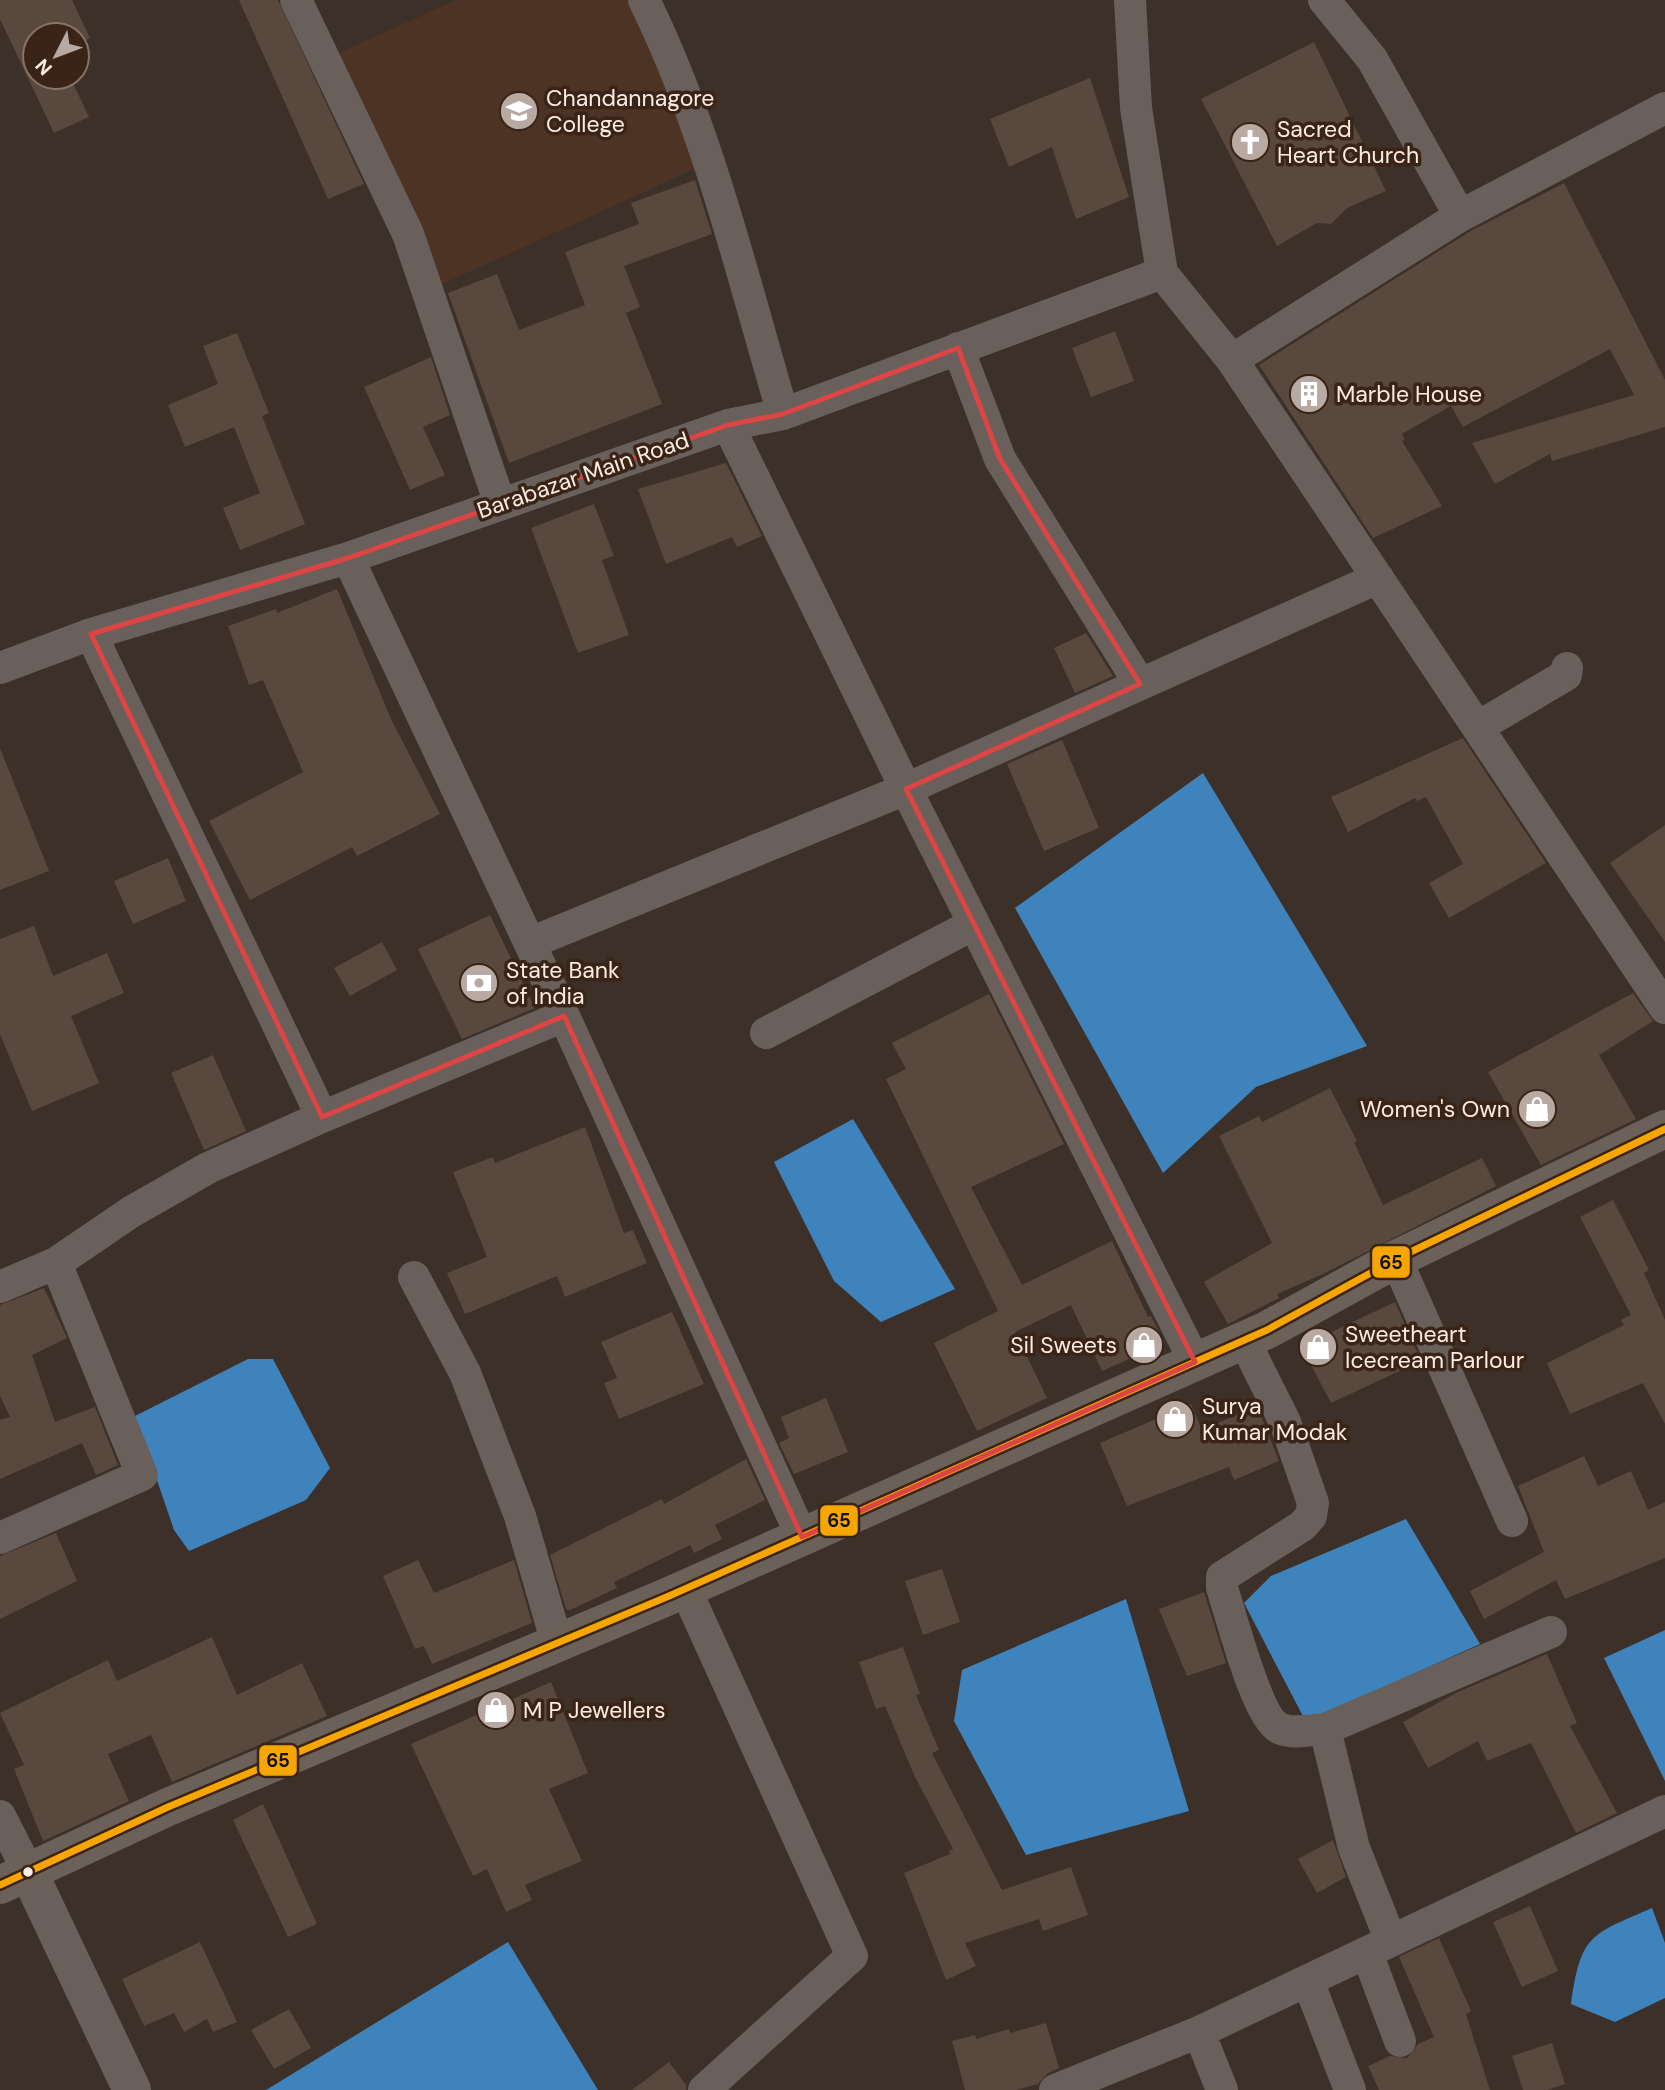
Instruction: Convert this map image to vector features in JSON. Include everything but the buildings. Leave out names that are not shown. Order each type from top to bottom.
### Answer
[{"type":"main road","points":[[14,1878],[169,1807],[802,1537],[1244,1340],[1396,1259],[1665,1129]]},
{"type":"street","points":[[296,0],[408,234],[500,504]]},
{"type":"street","points":[[644,0],[678,73],[701,137],[783,414]]},
{"type":"street","points":[[1130,0],[1136,108],[1162,273],[1232,360],[1665,1009]]},
{"type":"street","points":[[1324,0],[1372,60],[1460,216]]},
{"type":"street","points":[[1232,360],[1460,216],[1665,108]]},
{"type":"street","name":"Barabazar Main Road","points":[[0,668],[91,634],[348,558],[728,425],[783,414],[1162,273]]},
{"type":"street","points":[[958,348],[1000,459],[1140,684]]},
{"type":"street","points":[[728,425],[906,789],[1195,1362]]},
{"type":"street","points":[[348,558],[564,1016],[802,1537]]},
{"type":"street","points":[[530,943],[906,789],[1378,578]]},
{"type":"street","points":[[91,634],[322,1117]]},
{"type":"street","points":[[1478,727],[1550,686],[1566,675],[1567,668]]},
{"type":"street","points":[[766,1033],[974,924]]},
{"type":"street","points":[[0,1287],[56,1263],[131,1212],[208,1168],[322,1117],[564,1016]]},
{"type":"street","points":[[1396,1259],[1512,1521]]},
{"type":"street","points":[[0,1538],[142,1475],[56,1263]]},
{"type":"street","points":[[414,1277],[465,1374],[480,1412],[520,1516],[557,1643]]},
{"type":"street","points":[[1244,1340],[1285,1422],[1313,1503],[1311,1516],[1303,1526],[1233,1567],[1222,1577],[1222,1588],[1255,1688],[1269,1719],[1279,1728],[1300,1732],[1325,1729],[1552,1632]]},
{"type":"street","points":[[685,1588],[852,1955],[704,2090]]},
{"type":"street","points":[[1325,1729],[1400,2041]]},
{"type":"street","points":[[1055,2090],[1199,2032],[1665,1811]]},
{"type":"street","points":[[0,1816],[14,1878],[132,2090]]},
{"type":"street","points":[[1308,1981],[1350,2090]]},
{"type":"street","points":[[1199,2032],[1222,2090]]},
{"type":"highlighted area","points":[[958,348],[1000,459],[1140,684],[906,789],[1195,1362],[802,1537],[564,1016],[322,1117],[91,634],[348,558],[728,425],[783,414]]},
{"type":"shaded area","name":"Chandannagore College","points":[[456,0],[643,0],[701,166],[434,288],[334,55]]},
{"type":"water","points":[[1203,773],[1367,1046],[1256,1087],[1163,1173],[1015,908]]},
{"type":"water","points":[[853,1119],[955,1289],[881,1322],[834,1281],[774,1162]]},
{"type":"water","points":[[248,1359],[273,1359],[330,1468],[306,1500],[189,1551],[174,1530],[135,1416]]},
{"type":"water","points":[[1406,1519],[1480,1644],[1306,1722],[1244,1603],[1271,1576]]},
{"type":"water","points":[[1126,1599],[1189,1811],[1026,1855],[954,1721],[962,1670]]},
{"type":"water","points":[[1665,1630],[1665,1781],[1604,1658]]},
{"type":"water","points":[[1652,1908],[1665,1943],[1665,1998],[1615,2022],[1571,2004],[1579,1963],[1592,1940],[1615,1925]]},
{"type":"water","points":[[508,1942],[598,2090],[266,2090]]},
{"type":"transit line","name":"65","points":[[0,1885],[168,1807],[669,1596],[1267,1330],[1396,1259],[1665,1129]]},
{"type":"place","name":"Chandannagore College","points":[[519,111]]},
{"type":"place","name":"Sacred Heart Church","points":[[1250,142]]},
{"type":"place","name":"Marble House","points":[[1309,394]]},
{"type":"place","name":"State Bank of India","points":[[479,983]]},
{"type":"place","name":"Women's Own","points":[[1537,1109]]},
{"type":"place","name":"Sil Sweets","points":[[1144,1345]]},
{"type":"place","name":"Sweetheart Icecream Parlour","points":[[1318,1347]]},
{"type":"place","name":"Surya Kumar Modak","points":[[1175,1419]]},
{"type":"place","name":"M P Jewellers","points":[[496,1710]]}]
